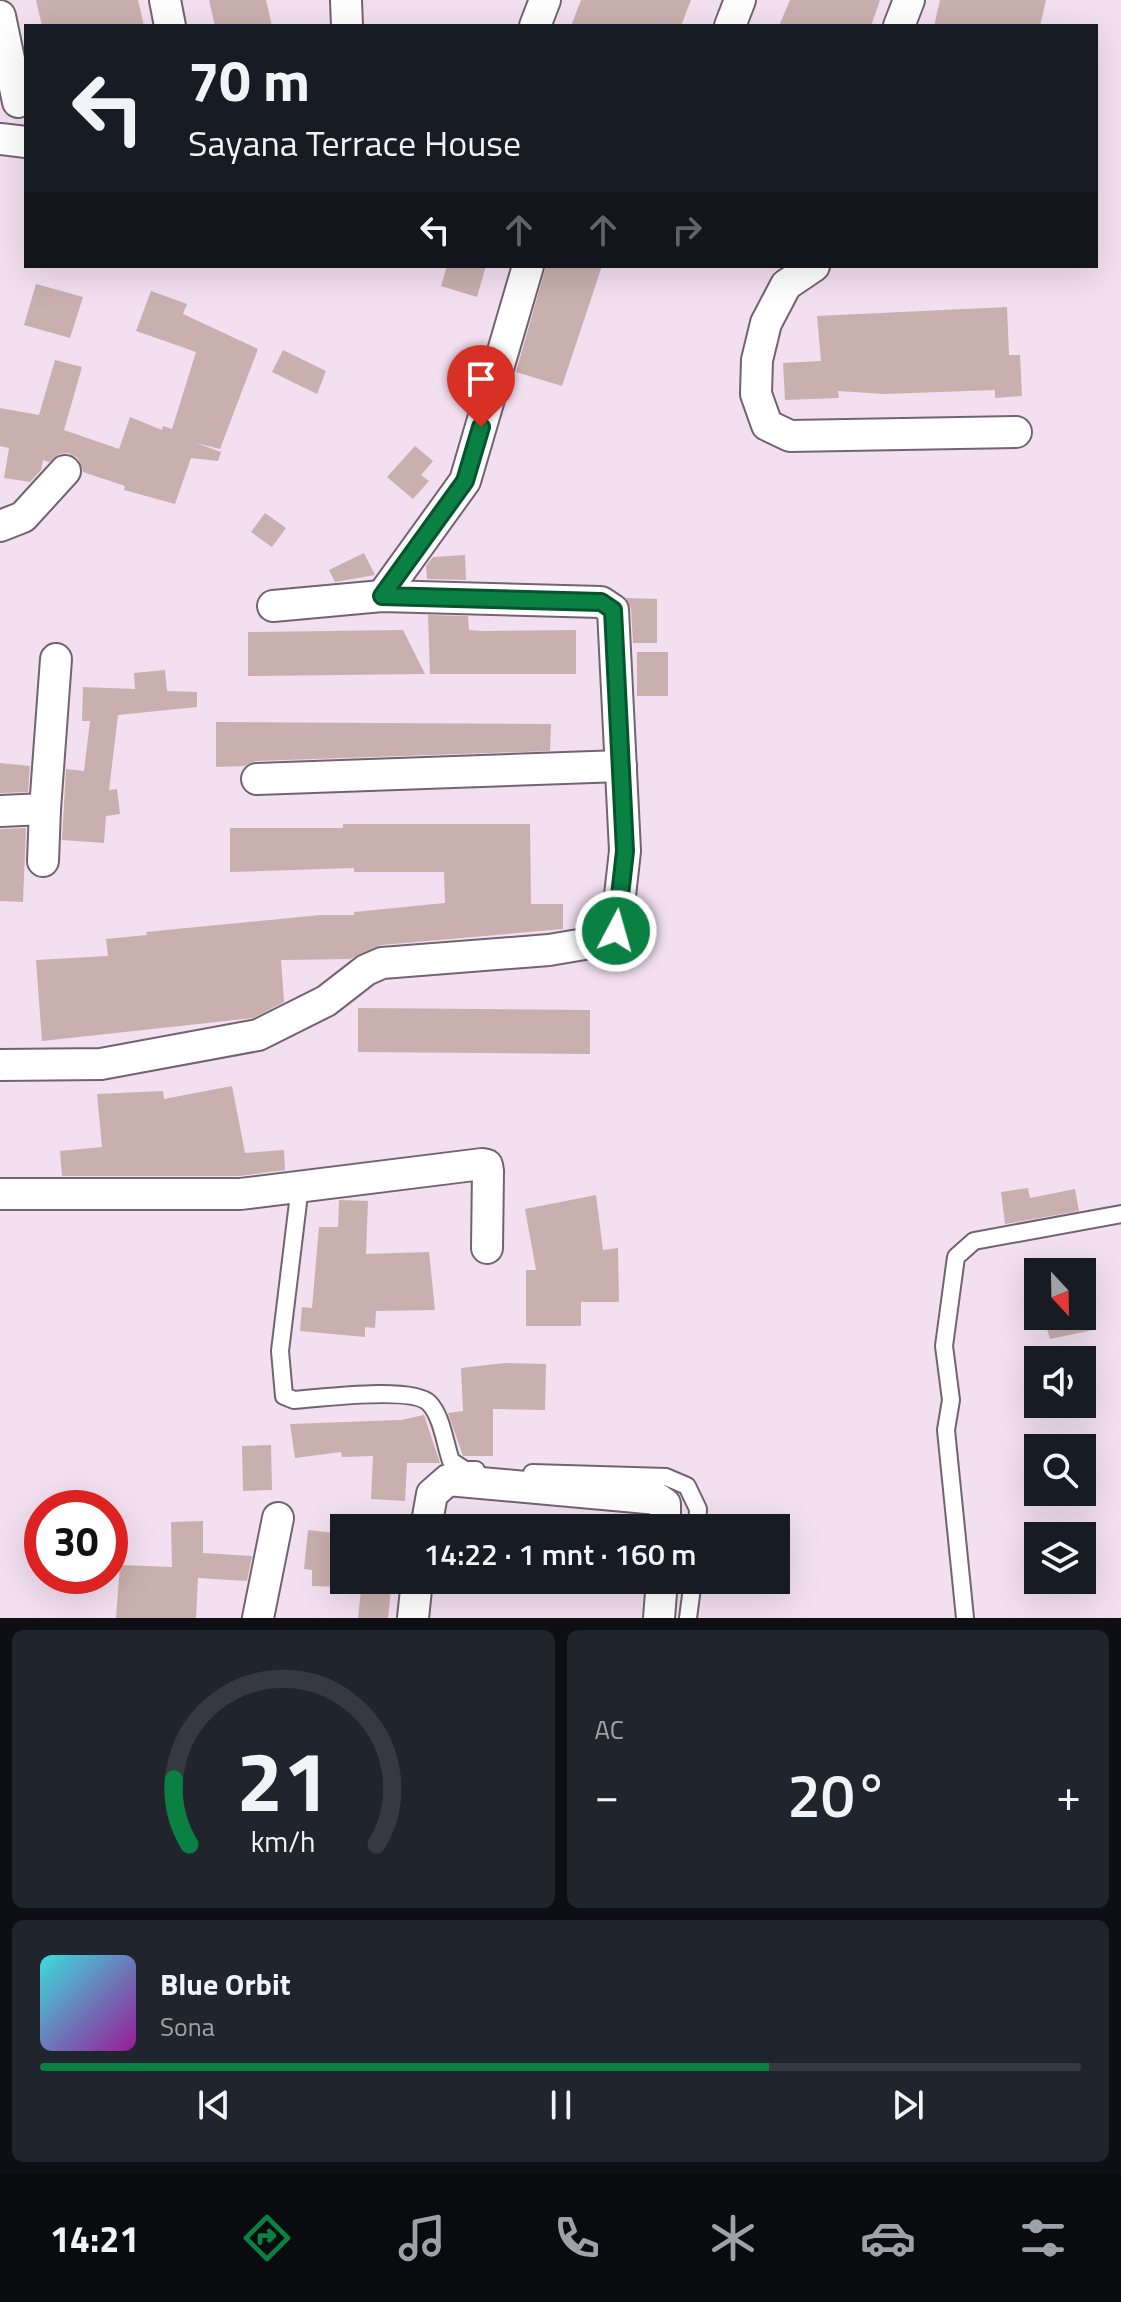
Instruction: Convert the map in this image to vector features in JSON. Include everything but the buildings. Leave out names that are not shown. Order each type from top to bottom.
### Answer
[{"type":"street","points":[[165,0],[170,24]]},
{"type":"street","points":[[346,0],[347,24]]},
{"type":"street","points":[[536,24],[545,0]]},
{"type":"street","points":[[731,24],[740,0]]},
{"type":"street","points":[[900,24],[909,0]]},
{"type":"street","points":[[0,16],[18,102]]},
{"type":"street","points":[[0,139],[24,142]]},
{"type":"street","points":[[382,596],[465,481],[527,268]]},
{"type":"street","points":[[811,268],[786,285],[766,323],[757,360],[756,394],[767,425],[790,436],[1016,432]]},
{"type":"street","points":[[0,526],[23,517],[65,471]]},
{"type":"street","points":[[0,1065],[101,1064],[258,1035],[326,1001],[366,970],[382,963],[549,950],[608,940],[616,931],[625,851],[613,610],[601,602],[382,596],[273,606]]},
{"type":"street","points":[[43,861],[56,659]]},
{"type":"street","points":[[257,779],[621,766]]},
{"type":"street","points":[[0,811],[45,809]]},
{"type":"street","points":[[0,1194],[240,1194],[482,1164],[487,1165],[488,1171],[487,1248]]},
{"type":"street","points":[[428,1514],[432,1494],[448,1480],[658,1499],[665,1504],[665,1514]]},
{"type":"street","points":[[258,1618],[278,1518]]},
{"type":"street","points":[[413,1618],[416,1594]]},
{"type":"street","points":[[659,1618],[661,1594]]},
{"type":"lane","points":[[300,1186],[280,1351],[284,1396],[294,1400],[404,1394],[428,1401],[436,1412],[451,1461],[465,1470],[666,1477],[687,1486],[698,1514]]},
{"type":"lane","points":[[965,1618],[946,1430],[951,1400],[944,1346],[956,1257],[974,1241],[1121,1214]]},
{"type":"lane","points":[[688,1618],[691,1594]]},
{"type":"route","points":[[481,427],[465,481],[382,596],[601,602],[613,610],[625,851],[616,931]]}]
